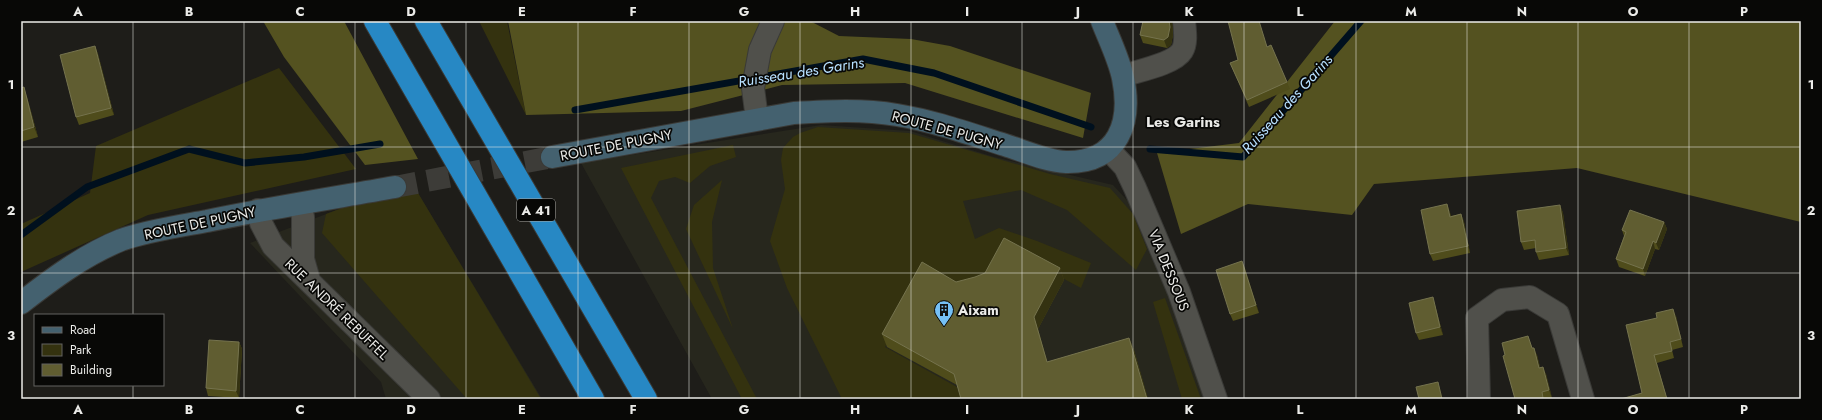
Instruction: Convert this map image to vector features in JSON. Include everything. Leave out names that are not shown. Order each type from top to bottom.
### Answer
[{"type":"highway","points":[[375,21],[593,399]]},
{"type":"highway","name":"A 41","points":[[426,21],[646,399]]},
{"type":"street","points":[[756,119],[753,88],[760,50],[773,21]]},
{"type":"street","name":"ROUTE DE PUGNY","points":[[552,157],[794,113],[860,111],[897,115],[968,133],[1042,157],[1066,162],[1085,160],[1100,154],[1115,143],[1122,129],[1126,97],[1123,76],[1102,21]]},
{"type":"street","points":[[1123,76],[1172,60],[1182,52],[1186,38],[1184,21]]},
{"type":"street","name":"VIA DESSOUS","points":[[1108,149],[1125,167],[1180,292],[1216,399]]},
{"type":"street","name":"ROUTE DE PUGNY","points":[[21,303],[42,286],[84,258],[122,240],[170,228],[258,210],[300,204],[395,186]]},
{"type":"street","points":[[300,204],[303,217],[303,259],[309,280]]},
{"type":"street","name":"RUE ANDRÉ REBUFFEL","points":[[258,210],[261,223],[273,246],[429,399]]},
{"type":"street","points":[[1479,399],[1477,318],[1502,300],[1530,297],[1558,314],[1583,399]]},
{"type":"shaded area","points":[[263,21],[344,21],[418,159],[365,165],[284,57]]},
{"type":"shaded area","points":[[508,21],[810,21],[839,36],[911,39],[950,46],[1091,93],[1083,138],[905,83],[782,85],[681,111],[526,115]]},
{"type":"shaded area","points":[[1335,21],[1801,21],[1801,222],[1577,168],[1374,184],[1352,215],[1248,204],[1181,234],[1157,153],[1239,143]]},
{"type":"shaded area","points":[[821,125],[910,131],[994,157],[1113,185],[1136,210],[1147,236],[1205,399],[712,399],[581,163]]},
{"type":"shaded area","points":[[418,193],[542,399],[386,399],[381,382],[250,243],[350,205]]},
{"type":"green space","points":[[479,21],[507,21],[526,115]]},
{"type":"green space","points":[[279,68],[356,169],[148,215],[21,272],[21,224],[90,193],[96,146]]},
{"type":"green space","points":[[818,127],[909,133],[1050,174],[1110,188],[1133,214],[1147,249],[1136,270],[1067,210],[1021,190],[963,201],[975,239],[999,228],[1037,241],[1091,263],[1081,288],[1008,249],[989,286],[966,292],[925,274],[885,347],[957,387],[961,399],[842,399],[787,288],[770,241],[785,189],[781,160],[783,148],[793,137]]},
{"type":"green space","points":[[733,145],[736,157],[710,166],[690,183],[675,177],[659,181],[651,198],[757,399],[742,399],[621,168]]},
{"type":"green space","points":[[722,180],[712,222],[713,268],[733,329],[686,229],[694,205]]},
{"type":"green space","points":[[418,193],[541,399],[467,399],[322,233],[326,214],[350,205]]},
{"type":"green space","points":[[1165,298],[1201,399],[1182,399],[1153,302]]},
{"type":"building","points":[[1143,21],[1169,21],[1170,27],[1168,37],[1164,40],[1140,35]]},
{"type":"building","points":[[1228,21],[1259,21],[1267,47],[1271,45],[1287,82],[1247,100],[1230,63],[1238,60]]},
{"type":"building","points":[[95,46],[111,108],[76,117],[60,55]]},
{"type":"building","points":[[24,87],[34,127],[21,131],[21,88]]},
{"type":"building","points":[[1447,204],[1450,217],[1461,214],[1468,246],[1430,254],[1421,210]]},
{"type":"building","points":[[1560,205],[1566,248],[1536,252],[1535,240],[1521,242],[1517,211]]},
{"type":"building","points":[[1630,210],[1664,222],[1656,243],[1653,241],[1643,269],[1616,259],[1626,232],[1622,230]]},
{"type":"building","name":"Aixam","points":[[1004,238],[1060,268],[1034,317],[1047,362],[1129,338],[1147,399],[961,399],[954,374],[882,334],[922,262],[956,282],[975,277],[985,273]]},
{"type":"building","points":[[1242,261],[1256,305],[1230,314],[1216,270]]},
{"type":"building","points":[[1433,297],[1440,327],[1416,333],[1409,303]]},
{"type":"building","points":[[1673,309],[1681,339],[1670,342],[1672,351],[1654,355],[1667,399],[1621,399],[1642,393],[1626,325],[1657,318],[1656,313]]},
{"type":"building","points":[[1528,336],[1532,348],[1534,348],[1539,368],[1543,367],[1549,390],[1542,392],[1543,398],[1515,399],[1503,356],[1505,355],[1502,343]]},
{"type":"building","points":[[209,340],[239,342],[236,391],[206,388]]},
{"type":"building","points":[[1438,382],[1442,399],[1419,399],[1416,387]]},
{"type":"waterway","name":"Ruisseau des Garins","points":[[1150,149],[1243,157],[1361,21]]},
{"type":"waterway","name":"Ruisseau des Garins","points":[[575,110],[863,59],[934,73],[1091,127]]},
{"type":"waterway","name":"Ruisseau des Garins","points":[[21,235],[87,187],[189,149],[245,163],[304,157],[380,144]]},
{"type":"tunnel","points":[[395,187],[552,157]]},
{"type":"place","name":"Aixam","points":[[944,327]]},
{"type":"district","name":"Les Garins","points":[[1183,122]]}]
